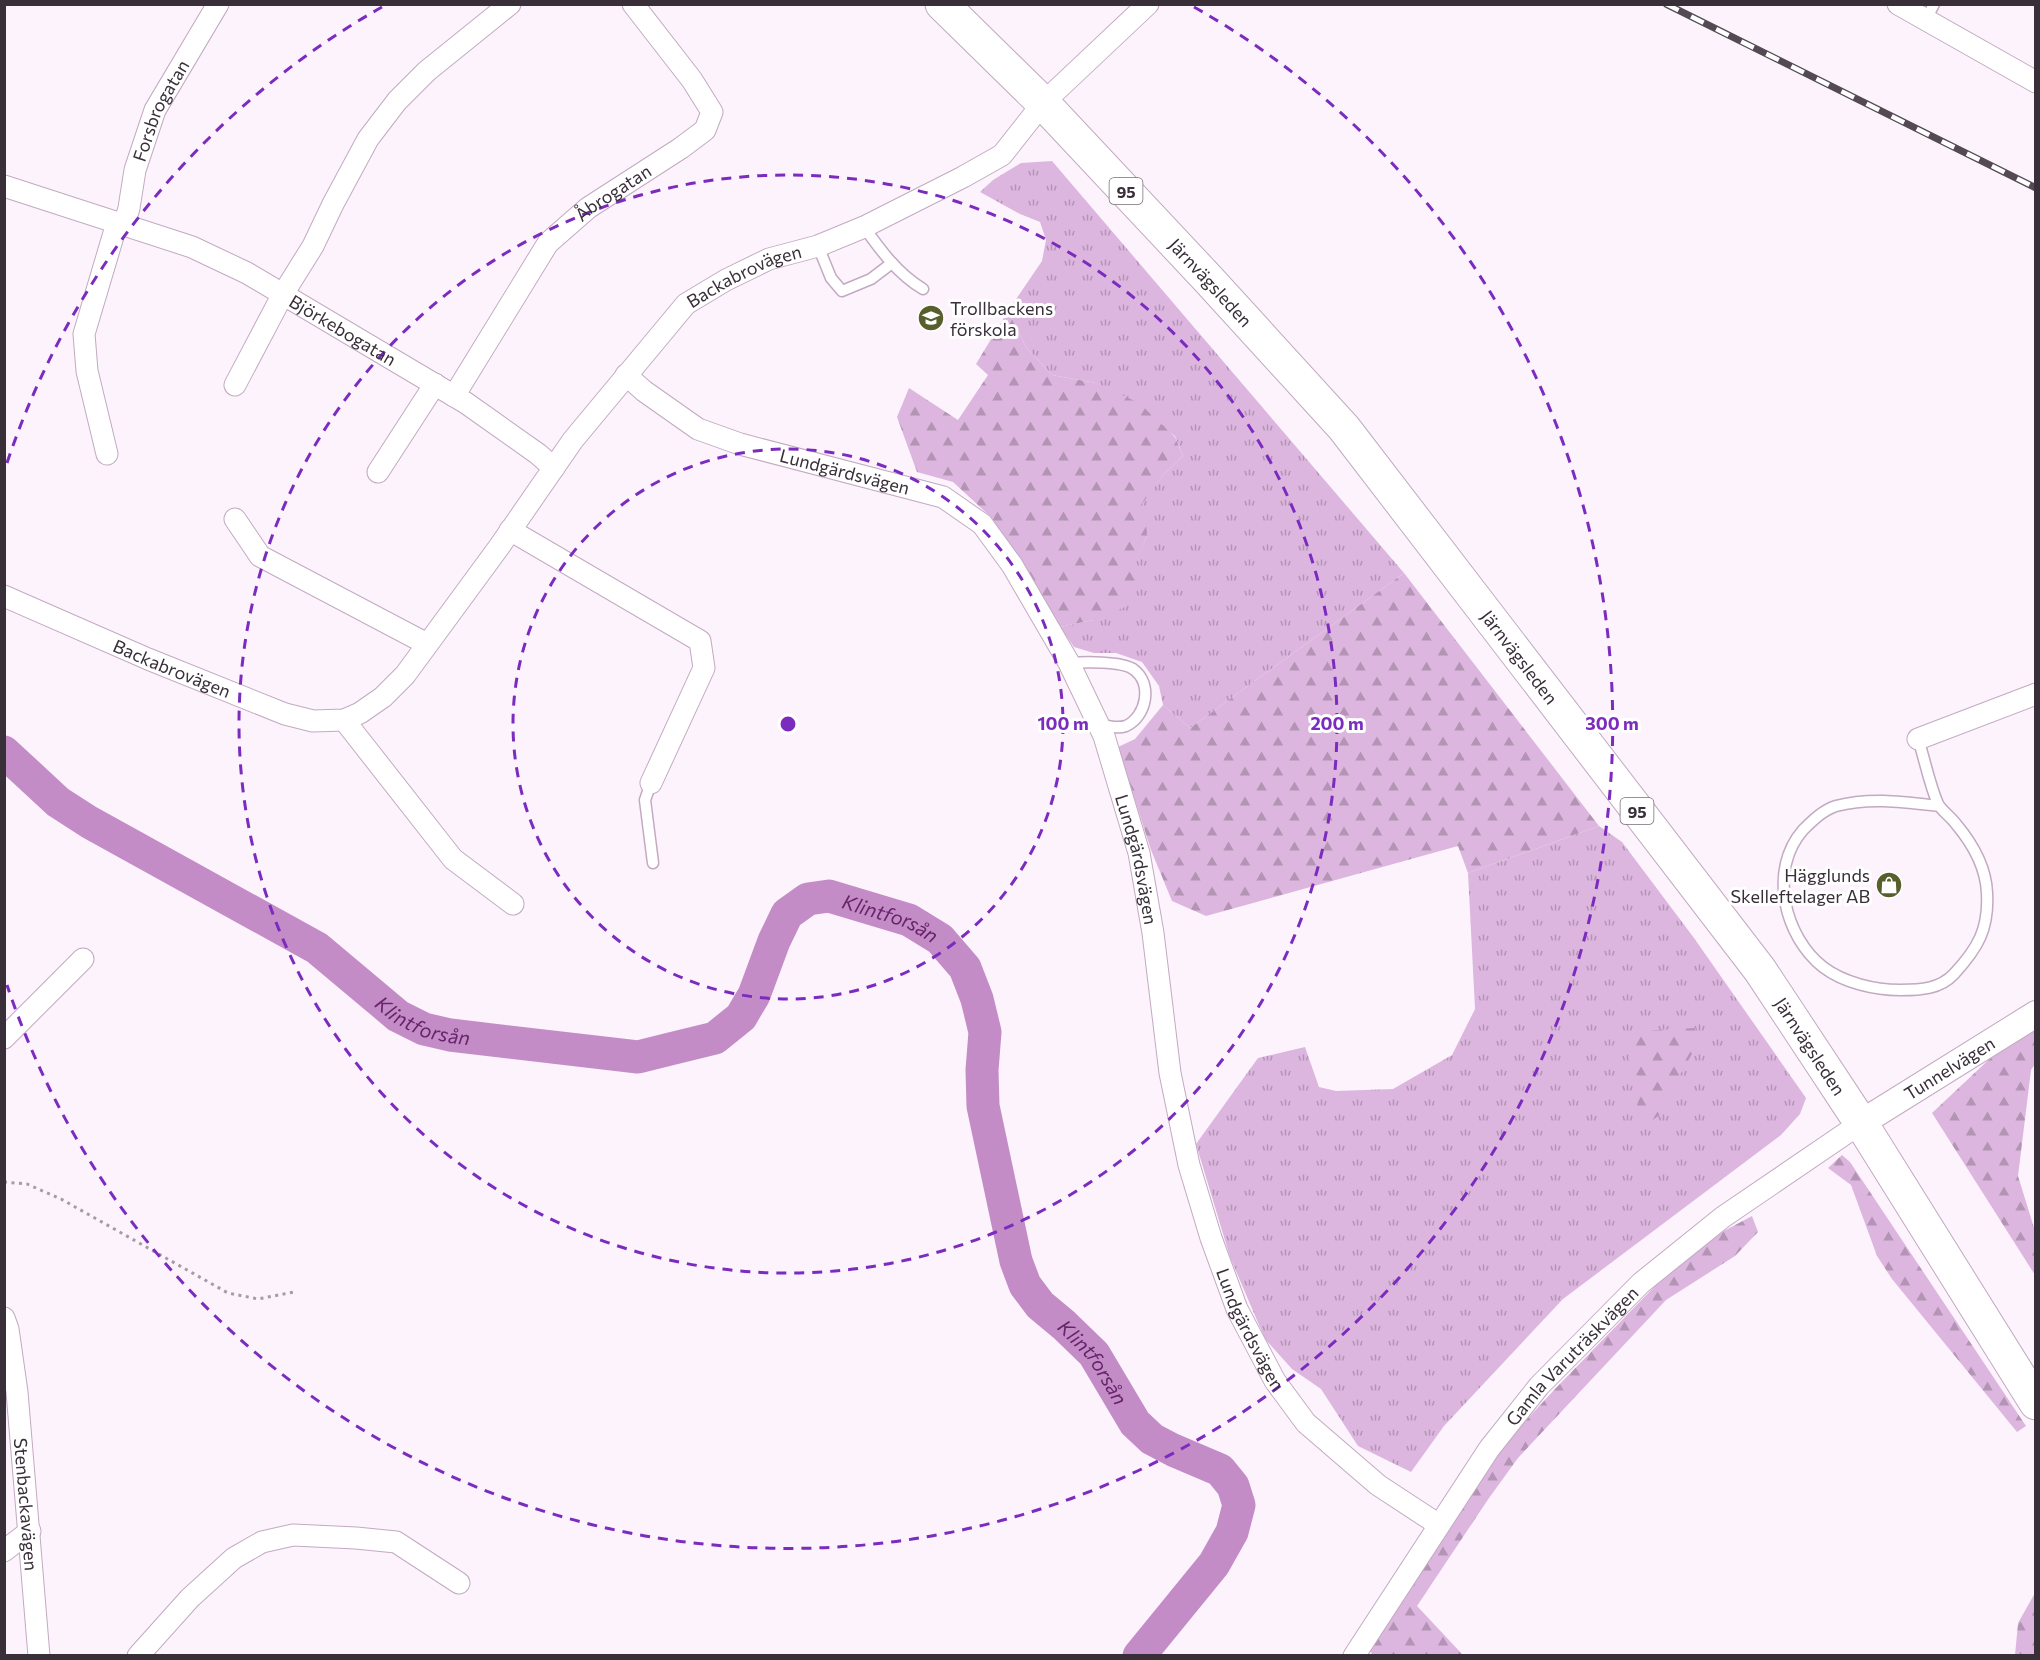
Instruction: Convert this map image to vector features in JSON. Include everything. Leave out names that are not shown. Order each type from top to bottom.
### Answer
[{"type":"main road","name":"Järnvägsleden","points":[[942,4],[1043,104],[1209,280],[1344,428],[1760,970],[1861,1123],[2036,1403]]},
{"type":"street","name":"Forsbrogatan","points":[[121,224],[135,170],[155,110],[218,4]]},
{"type":"street","points":[[235,385],[283,294],[313,246],[368,139],[397,101],[427,71],[510,4]]},
{"type":"street","name":"Åbrogatan","points":[[454,396],[548,243],[588,208],[705,130],[712,112],[692,80],[633,4]]},
{"type":"street","name":"Backabrovägen","points":[[4,596],[148,659],[285,714],[313,721],[344,720],[360,713],[383,697],[405,675],[554,468],[626,375],[686,304],[726,280],[769,259],[818,246],[864,227],[1002,155],[1043,104],[1149,4]]},
{"type":"street","points":[[1898,4],[1930,12],[2036,82]]},
{"type":"street","name":"Björkebogatan","points":[[4,186],[192,247],[247,273],[454,396],[538,454],[554,468]]},
{"type":"street","points":[[107,454],[87,371],[84,334],[121,224]]},
{"type":"street","name":"Lundgärdsvägen","points":[[626,375],[644,391],[698,429],[750,446],[943,497],[982,524],[1012,565],[1069,663],[1104,736],[1139,853],[1153,933],[1170,1073],[1189,1165],[1211,1238],[1237,1309],[1275,1381],[1306,1423],[1378,1485],[1439,1526]]},
{"type":"street","points":[[378,472],[435,384]]},
{"type":"street","points":[[235,519],[260,556],[426,644]]},
{"type":"street","points":[[510,530],[699,641],[704,668],[651,783]]},
{"type":"street","points":[[1918,739],[2036,694]]},
{"type":"street","points":[[344,720],[453,859],[513,904]]},
{"type":"street","points":[[4,1038],[83,959]]},
{"type":"street","name":"Tunnelvägen","points":[[1861,1123],[2036,1014]]},
{"type":"street","name":"Gamla Varuträskvägen","points":[[1354,1656],[1489,1449],[1539,1386],[1641,1283],[1724,1217],[1861,1123]]},
{"type":"street","name":"Stenbackavägen","points":[[4,1317],[8,1329],[17,1392],[39,1656]]},
{"type":"street","points":[[4,1551],[30,1531]]},
{"type":"street","points":[[138,1656],[190,1598],[234,1558],[262,1542],[293,1535],[396,1542],[459,1583]]},
{"type":"lane","points":[[864,227],[892,263],[909,280],[923,289]]},
{"type":"lane","points":[[818,246],[831,278],[842,291],[871,279],[892,263]]},
{"type":"lane","points":[[1069,663],[1115,663],[1131,668],[1143,678],[1146,692],[1137,718],[1125,726],[1111,727],[1099,724]]},
{"type":"lane","points":[[1918,739],[1939,806],[1956,823],[1970,843],[1981,865],[1987,891],[1987,923],[1971,956],[1946,982],[1922,990],[1883,990],[1852,982],[1825,969],[1807,952],[1794,932],[1786,905],[1783,883],[1788,854],[1801,834],[1815,818],[1834,807],[1884,800],[1939,806]]},
{"type":"lane","points":[[651,783],[645,800],[653,863]]},
{"type":"path","points":[[4,1182],[27,1184],[61,1199],[228,1293],[258,1299],[294,1292]]},
{"type":"green space","points":[[1052,161],[1404,573],[1190,728],[1163,705],[1159,686],[1142,662],[1116,653],[1094,653],[1074,647],[1060,627],[1093,620],[1136,559],[1147,536],[1138,508],[1164,474],[1183,456],[1175,436],[1096,383],[1052,375],[1026,347],[1008,311],[1042,261],[1046,240],[1040,222],[980,192],[993,180],[1021,163]]},
{"type":"green space","points":[[1008,311],[1026,347],[1052,375],[1096,383],[1139,403],[1175,437],[1183,456],[1164,474],[1139,508],[1146,522],[1147,536],[1136,560],[1142,584],[1125,607],[1093,620],[1060,627],[992,518],[953,482],[917,472],[897,417],[909,388],[958,420],[988,375],[976,364]]},
{"type":"green space","points":[[1404,573],[1599,826],[1468,873],[1458,846],[1206,916],[1172,901],[1151,850],[1118,747],[1135,739],[1163,705],[1190,728]]},
{"type":"green space","points":[[1599,826],[1622,842],[1694,938],[1806,1098],[1800,1114],[1781,1135],[1563,1299],[1444,1426],[1411,1472],[1358,1446],[1321,1389],[1292,1369],[1265,1339],[1230,1257],[1196,1144],[1258,1058],[1305,1047],[1319,1087],[1336,1091],[1393,1089],[1452,1055],[1475,1009],[1468,873]]},
{"type":"green space","points":[[2035,1026],[2035,1064],[2031,1070],[2018,1176],[2035,1231],[2035,1275],[1932,1113],[1998,1051]]},
{"type":"green space","points":[[1695,1028],[1700,1039],[1683,1070],[1669,1089],[1661,1114],[1647,1124],[1635,1113],[1644,1079],[1628,1071],[1630,1050],[1640,1031]]},
{"type":"green space","points":[[1842,1155],[1850,1162],[2026,1426],[2017,1432],[1892,1279],[1877,1256],[1851,1185],[1828,1168]]},
{"type":"green space","points":[[1752,1216],[1758,1232],[1735,1256],[1666,1300],[1518,1458],[1417,1606],[1463,1655],[1373,1655],[1367,1648],[1493,1456],[1692,1248]]},
{"type":"green space","points":[[2035,1593],[2035,1655],[2015,1655],[2018,1623]]},
{"type":"waterway","name":"Klintforsån","points":[[4,752],[58,802],[89,822],[317,948],[398,1016],[424,1029],[450,1035],[638,1057],[715,1038],[741,1017],[754,995],[774,941],[787,914],[808,899],[829,896],[909,920],[940,939],[965,968],[977,999],[985,1032],[982,1070],[983,1106],[1016,1261],[1025,1285],[1040,1305],[1094,1354],[1135,1423],[1152,1439],[1220,1470],[1233,1486],[1239,1505],[1232,1532],[1214,1564],[1139,1656]]},
{"type":"railway","points":[[1666,4],[2036,188]]},
{"type":"place","name":"Trollbackens förskola","points":[[931,318]]},
{"type":"place","name":"Hägglunds Skelleftelager AB","points":[[1889,885]]}]
